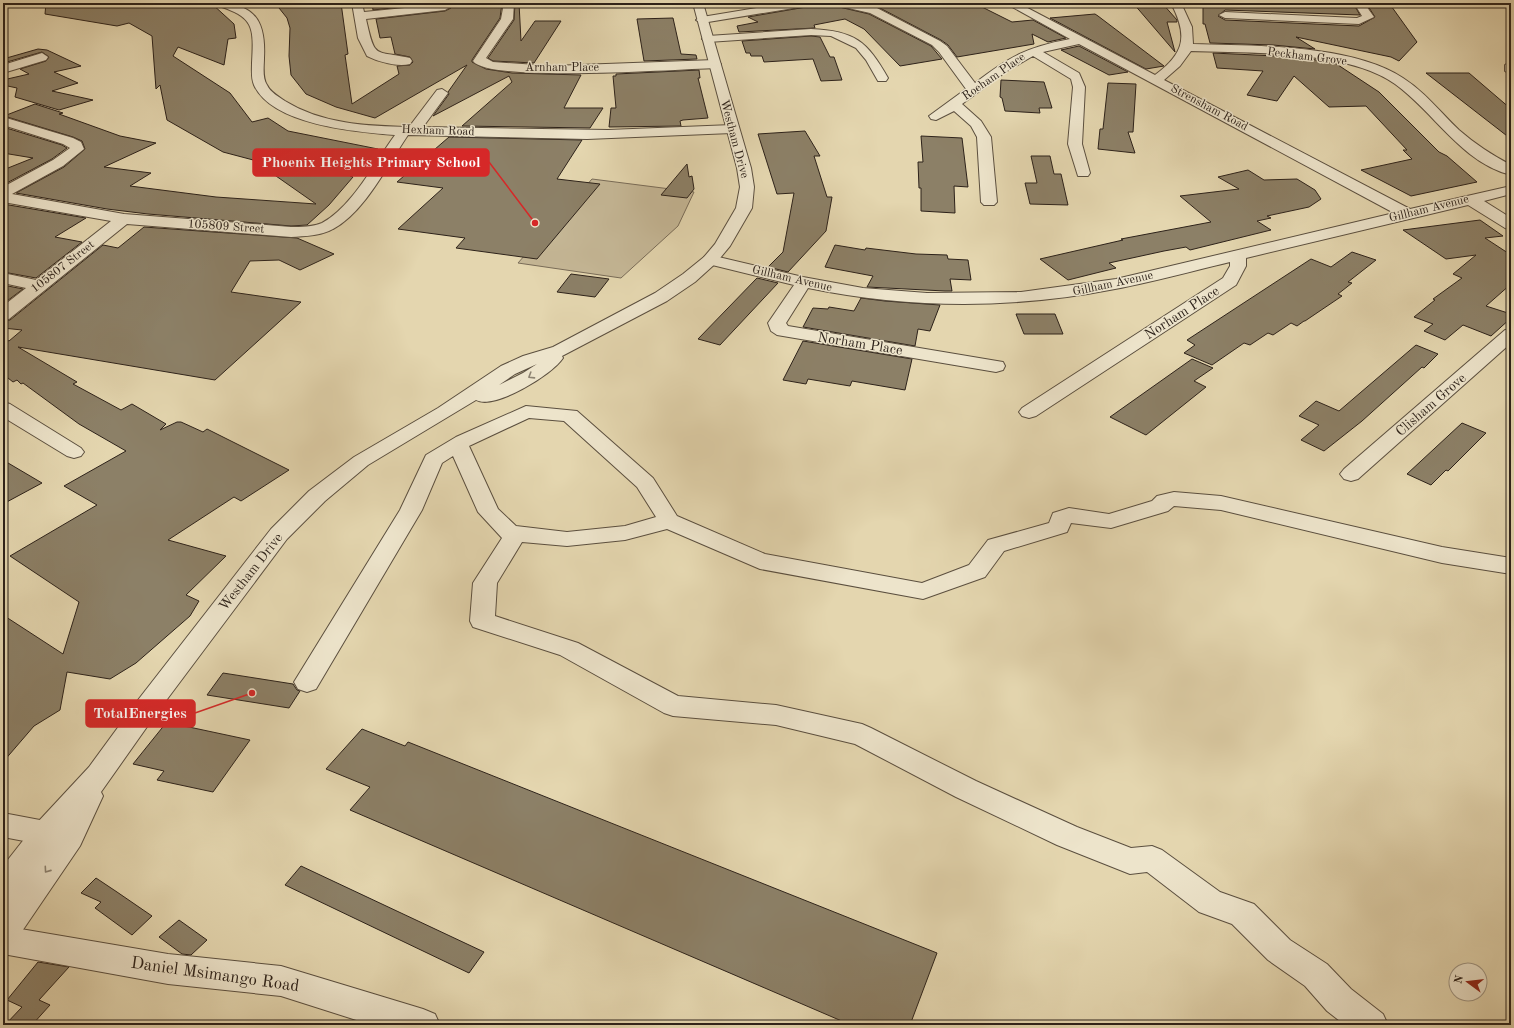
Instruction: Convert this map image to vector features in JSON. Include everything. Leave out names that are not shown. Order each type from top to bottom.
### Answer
[{"type":"street","name":"Hexham Road","points":[[220,3],[241,10],[252,17],[257,25],[259,36],[257,76],[262,88],[276,102],[297,113],[329,122],[409,131],[630,134],[732,129]]},
{"type":"street","points":[[357,3],[364,38],[371,53],[381,58],[406,61]]},
{"type":"street","name":"Arnham Place","points":[[509,3],[507,18],[480,58],[479,61],[485,66],[598,69],[715,64]]},
{"type":"street","name":"Westham Drive","points":[[3,933],[58,835],[147,707],[279,534],[317,496],[361,461],[445,412],[521,382],[547,365],[560,351],[661,297],[689,278],[710,260],[722,246],[744,208],[747,186],[744,168],[698,3]]},
{"type":"street","points":[[702,20],[806,3]]},
{"type":"street","points":[[839,3],[873,10],[936,43],[943,49],[974,90]]},
{"type":"street","name":"Strensham Road","points":[[1010,3],[1407,214]]},
{"type":"street","points":[[1155,80],[1167,73],[1186,47],[1188,40],[1187,33],[1176,3]]},
{"type":"street","points":[[1225,15],[1359,21],[1368,17],[1359,3]]},
{"type":"street","points":[[360,16],[445,7]]},
{"type":"street","points":[[708,38],[811,32],[833,33],[860,46],[871,59],[882,78]]},
{"type":"street","name":"Roeham Place","points":[[936,116],[955,105],[1014,62],[1034,51],[1079,41]]},
{"type":"street","name":"Peckham Grove","points":[[1186,47],[1319,56],[1351,62],[1372,68],[1402,84],[1471,148],[1511,171]]},
{"type":"street","name":"Roeham Place","points":[[1034,51],[1070,72],[1078,79],[1075,144],[1083,173]]},
{"type":"street","points":[[3,69],[42,57]]},
{"type":"street","points":[[1511,65],[1511,72]]},
{"type":"street","name":"105809 Street","points":[[3,197],[124,219],[291,232],[316,230],[339,218],[409,131],[442,93]]},
{"type":"street","name":"Roeham Place","points":[[955,105],[975,121],[982,131],[984,137],[989,202]]},
{"type":"street","points":[[3,121],[68,141],[76,145],[78,149],[58,163],[3,193]]},
{"type":"street","name":"Gillham Avenue","points":[[710,260],[804,282],[863,293],[979,300],[1019,298],[1068,293],[1116,284],[1511,190]]},
{"type":"street","points":[[1470,199],[1511,225]]},
{"type":"street","name":"105807 Street","points":[[3,315],[124,219]]},
{"type":"street","name":"Norham Place","points":[[1029,412],[1230,281],[1238,266],[1238,255]]},
{"type":"street","points":[[3,278],[40,286]]},
{"type":"street","name":"Norham Place","points":[[804,282],[777,323],[779,329],[783,331],[996,366]]},
{"type":"street","name":"Clisham Grove","points":[[1351,474],[1511,334]]},
{"type":"street","points":[[3,408],[74,452]]},
{"type":"street","points":[[307,682],[411,510],[433,459],[458,444],[526,412],[570,415],[645,482],[669,522],[760,562],[923,591],[977,572],[996,545],[1036,535],[1058,527],[1061,518],[1069,515],[1080,518],[1111,521],[1132,513],[1160,506],[1165,501],[1174,499],[1221,503],[1442,555],[1511,566]]},
{"type":"street","points":[[458,444],[489,512],[514,537],[485,583],[482,621],[569,649],[673,706],[776,715],[862,735],[966,789],[1067,836],[1130,861],[1152,859],[1210,902],[1243,914],[1279,950],[1316,975],[1339,1000],[1371,1025]]},
{"type":"street","points":[[510,533],[567,539],[625,532],[669,522]]},
{"type":"street","points":[[3,825],[58,835]]},
{"type":"street","name":"Westham Drive","points":[[3,889],[58,835]]},
{"type":"street","name":"Daniel Msimango Road","points":[[3,940],[168,969],[280,981],[423,1025]]},
{"type":"shaded area","points":[[592,179],[694,192],[678,226],[621,278],[518,263]]},
{"type":"building","points":[[46,3],[211,3],[234,24],[236,38],[228,39],[224,65],[178,47],[173,56],[230,93],[252,122],[268,118],[288,131],[378,149],[350,176],[353,177],[329,205],[307,225],[291,226],[148,214],[107,209],[16,193],[64,167],[85,149],[82,141],[73,137],[4,116],[35,104],[63,113],[59,114],[120,136],[156,143],[104,167],[151,173],[130,186],[216,197],[316,204],[256,162],[257,161],[223,152],[167,120],[160,85],[156,89],[152,36],[129,23],[117,26],[45,14]]},
{"type":"building","points":[[275,3],[341,3],[348,54],[345,55],[352,104],[399,74],[397,66],[410,65],[413,62],[410,57],[395,54],[391,37],[380,38],[376,19],[445,11],[451,8],[446,3],[502,3],[500,18],[472,62],[486,69],[512,73],[581,75],[564,108],[603,108],[590,128],[462,126],[512,82],[509,76],[433,116],[467,65],[375,118],[336,107],[306,94],[291,75],[289,56],[290,28],[287,18]]},
{"type":"building","points":[[372,3],[440,3],[373,10]]},
{"type":"building","points":[[515,3],[519,3],[521,41],[535,21],[561,21],[534,63],[493,61],[488,58],[514,20]]},
{"type":"building","points":[[812,3],[833,3],[835,6],[869,14],[931,46],[942,59],[900,66],[864,29],[845,19],[814,25],[815,28],[739,32],[737,26],[758,22],[748,17],[806,7]]},
{"type":"building","points":[[862,3],[974,3],[1012,22],[1033,20],[1066,38],[1048,42],[1032,34],[1034,44],[957,57],[948,45],[941,40],[878,7]]},
{"type":"building","points":[[1133,3],[1162,3],[1177,20],[1177,22],[1167,22],[1175,52]]},
{"type":"building","points":[[1203,3],[1353,3],[1360,15],[1225,10],[1218,16],[1225,20],[1359,26],[1375,17],[1366,3],[1389,3],[1417,42],[1399,61],[1391,57],[1296,37],[1315,49],[1273,45],[1210,43],[1205,24],[1203,24]]},
{"type":"building","points":[[1095,14],[1164,66],[1146,69],[1050,18]]},
{"type":"building","points":[[673,18],[681,54],[696,55],[697,59],[644,61],[637,19]]},
{"type":"building","points":[[811,36],[820,37],[830,57],[834,57],[842,80],[821,81],[813,59],[764,62],[762,56],[751,56],[750,53],[746,53],[742,41]]},
{"type":"building","points":[[1079,46],[1128,72],[1109,75],[1061,50]]},
{"type":"building","points":[[38,49],[47,50],[81,66],[54,72],[78,83],[52,91],[93,100],[59,110],[15,97],[17,88],[3,85],[3,80],[29,74],[20,69],[46,61],[49,57],[42,52],[7,62],[3,59]]},
{"type":"building","points":[[1213,53],[1297,57],[1335,63],[1379,92],[1439,152],[1447,156],[1477,182],[1411,196],[1361,170],[1412,159],[1403,150],[1407,150],[1366,106],[1329,107],[1294,76],[1277,101],[1247,95],[1263,71],[1217,68]]},
{"type":"building","points":[[699,70],[700,78],[698,78],[708,118],[683,120],[680,121],[681,126],[609,127],[611,108],[616,108],[613,76],[616,76],[616,74]]},
{"type":"building","points":[[1426,73],[1469,73],[1511,109],[1511,139]]},
{"type":"building","points":[[1001,80],[1044,82],[1052,108],[1039,108],[1040,113],[1005,111],[1002,98],[1000,97]]},
{"type":"building","points":[[1108,83],[1136,84],[1133,132],[1128,132],[1135,153],[1098,149],[1100,129],[1103,129]]},
{"type":"building","points":[[3,127],[62,145],[67,148],[52,159],[3,185],[3,170],[33,158],[3,153]]},
{"type":"building","points":[[805,131],[820,156],[814,156],[827,197],[832,197],[826,231],[788,272],[768,267],[783,252],[794,193],[777,194],[758,134]]},
{"type":"building","points":[[921,136],[962,138],[968,187],[954,186],[955,213],[921,211],[921,188],[919,188],[918,162],[923,162]]},
{"type":"building","points":[[449,137],[582,140],[557,179],[600,184],[537,259],[456,248],[465,238],[398,229],[443,188],[397,182]]},
{"type":"building","points":[[1031,156],[1050,156],[1054,174],[1061,174],[1068,205],[1030,204],[1025,183],[1037,183]]},
{"type":"building","points":[[687,164],[689,177],[692,176],[694,189],[687,198],[661,195]]},
{"type":"building","points":[[1248,170],[1264,180],[1297,179],[1315,190],[1321,199],[1309,207],[1267,216],[1271,218],[1257,221],[1271,230],[1190,250],[1186,247],[1109,263],[1116,268],[1068,280],[1040,259],[1123,240],[1121,239],[1211,222],[1180,196],[1239,189],[1218,177]]},
{"type":"building","points":[[3,204],[86,218],[55,237],[82,242],[36,278],[3,272]]},
{"type":"building","points":[[1480,220],[1503,236],[1485,238],[1511,255],[1511,284],[1486,306],[1511,314],[1511,318],[1491,336],[1463,325],[1445,340],[1424,331],[1433,324],[1414,317],[1435,300],[1433,299],[1462,278],[1453,274],[1476,255],[1446,259],[1403,230]]},
{"type":"building","points":[[144,227],[297,238],[334,254],[300,270],[279,260],[250,261],[231,292],[301,302],[215,380],[18,347],[77,382],[73,384],[121,410],[132,404],[166,424],[160,430],[177,422],[181,422],[203,432],[207,429],[289,470],[241,501],[234,497],[168,540],[226,556],[186,595],[199,601],[190,616],[136,663],[110,679],[67,672],[60,710],[34,726],[3,762],[3,615],[63,654],[79,602],[10,556],[97,505],[64,486],[126,451],[79,424],[23,383],[21,384],[17,380],[13,382],[3,374],[3,338],[9,341],[22,330],[3,328],[3,321],[10,320],[103,245],[118,248]]},
{"type":"building","points":[[835,245],[865,250],[866,248],[916,254],[947,255],[948,259],[968,260],[971,280],[950,279],[952,291],[867,287],[873,276],[825,267]]},
{"type":"building","points":[[1352,252],[1376,260],[1348,282],[1352,283],[1338,294],[1342,296],[1297,326],[1291,323],[1273,335],[1268,333],[1250,345],[1244,343],[1212,365],[1184,353],[1195,345],[1187,340],[1311,259],[1331,267]]},
{"type":"building","points":[[571,274],[609,279],[595,297],[557,292]]},
{"type":"building","points":[[757,278],[778,283],[720,345],[698,339]]},
{"type":"building","points":[[3,285],[23,289],[3,304]]},
{"type":"building","points":[[861,298],[940,305],[930,331],[918,329],[915,346],[803,327],[813,308],[828,309],[829,307],[854,311]]},
{"type":"building","points":[[1016,314],[1055,314],[1063,334],[1024,334]]},
{"type":"building","points":[[803,341],[912,359],[905,390],[852,381],[850,386],[808,379],[806,384],[783,380]]},
{"type":"building","points":[[1416,345],[1438,354],[1424,368],[1422,367],[1362,421],[1324,451],[1301,440],[1319,425],[1299,416],[1316,401],[1339,411]]},
{"type":"building","points":[[1192,359],[1213,368],[1194,381],[1206,387],[1146,435],[1110,417]]},
{"type":"building","points":[[1462,423],[1486,433],[1448,471],[1446,470],[1431,485],[1407,474]]},
{"type":"building","points":[[3,460],[42,483],[3,504]]},
{"type":"building","points":[[223,673],[293,684],[297,690],[300,691],[289,708],[207,695]]},
{"type":"building","points":[[166,723],[250,740],[213,792],[157,780],[164,771],[133,764]]},
{"type":"building","points":[[362,729],[405,746],[408,742],[937,953],[910,1025],[851,1025],[350,810],[370,787],[326,769]]},
{"type":"building","points":[[301,866],[484,952],[469,973],[285,885]]},
{"type":"building","points":[[96,878],[152,916],[132,935],[95,908],[101,902],[81,893]]},
{"type":"building","points":[[179,920],[207,940],[191,955],[182,954],[159,937]]},
{"type":"building","points":[[38,962],[69,967],[39,1000],[50,1005],[32,1025],[5,1025],[22,1007],[7,1000]]},
{"type":"place","name":"Phoenix Heights Primary School","points":[[535,223]]},
{"type":"place","name":"TotalEnergies","points":[[252,693]]}]
